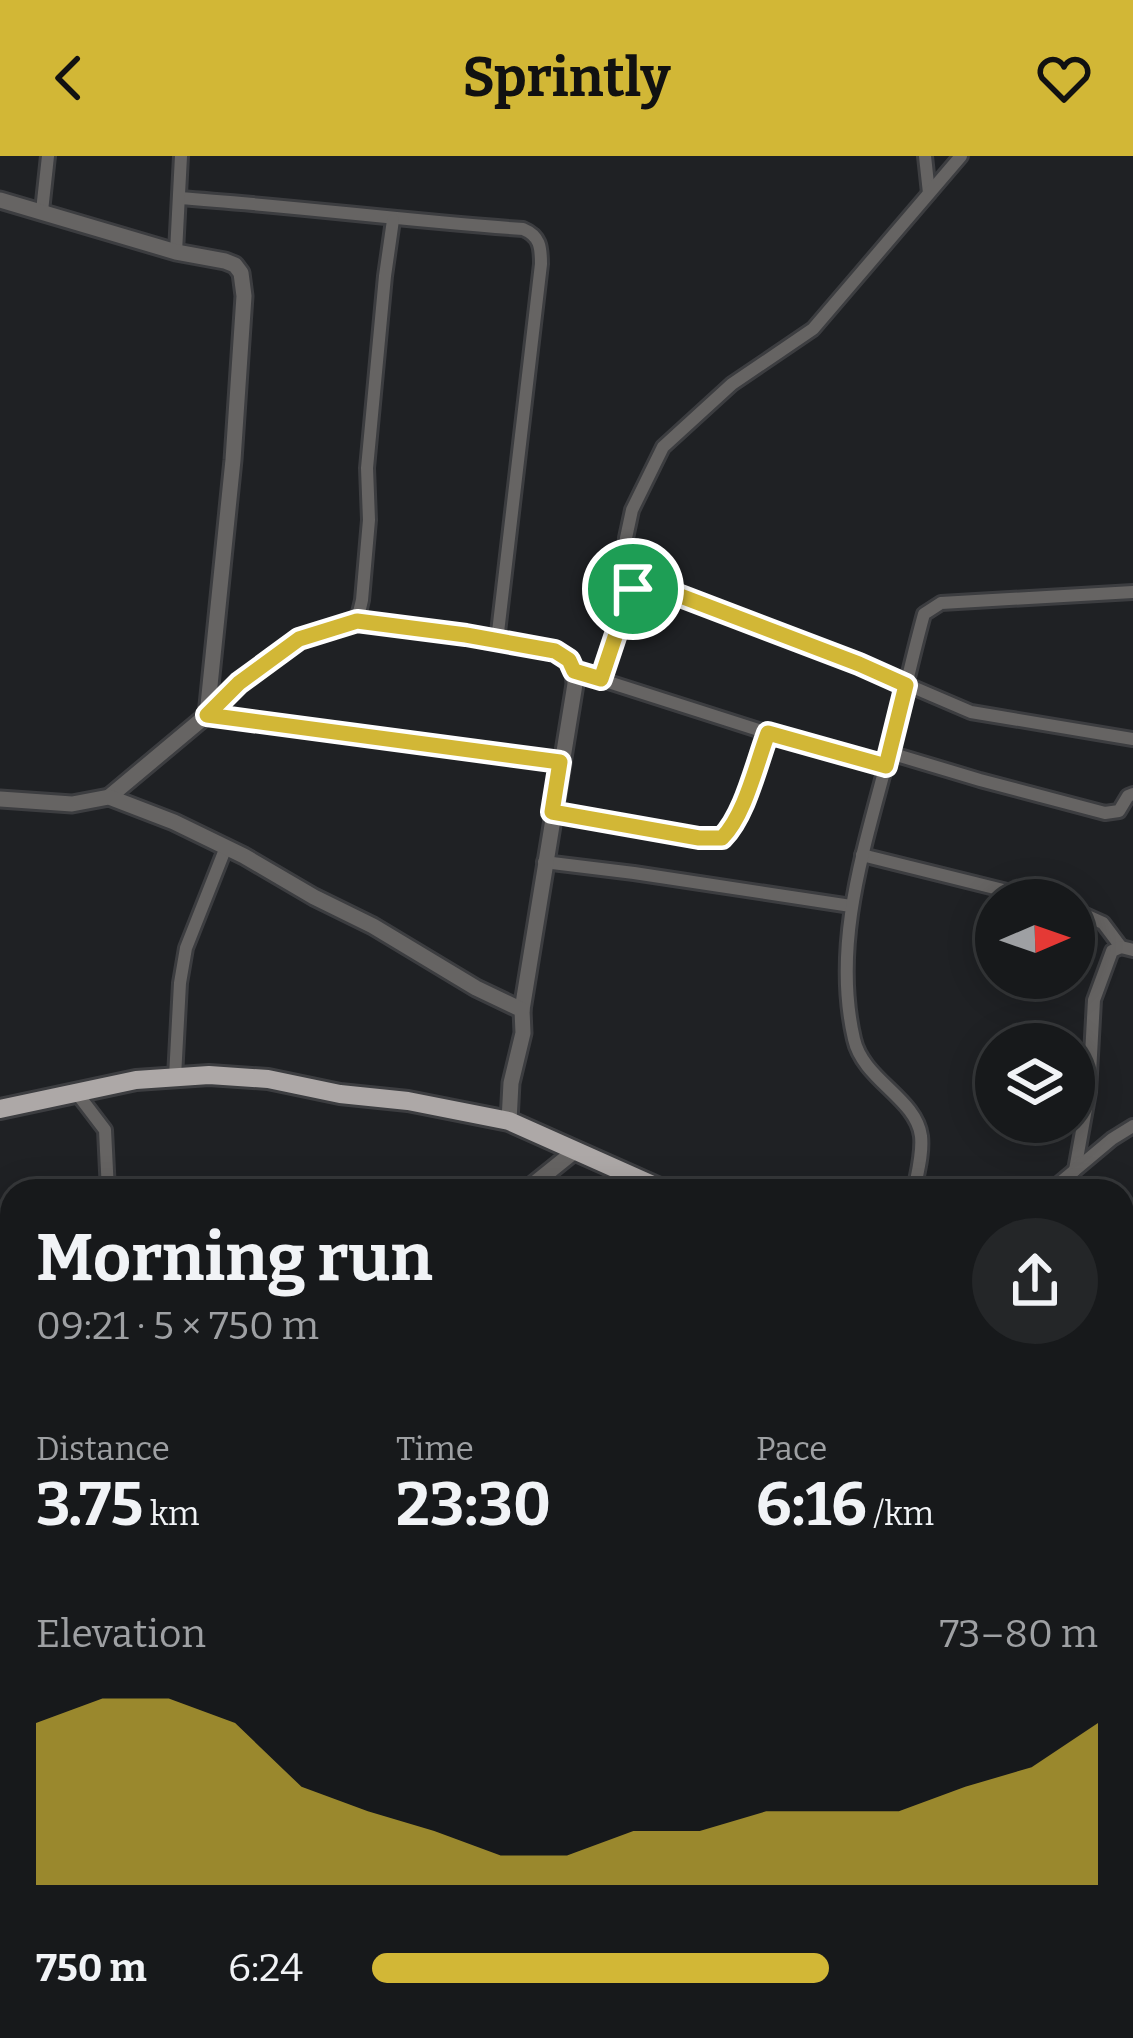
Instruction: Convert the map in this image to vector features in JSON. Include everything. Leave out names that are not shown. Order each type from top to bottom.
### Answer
[{"type":"main road","points":[[0,1109],[136,1080],[209,1075],[268,1079],[509,1121],[638,1179]]},
{"type":"street","points":[[42,211],[48,156]]},
{"type":"street","points":[[176,252],[182,156]]},
{"type":"street","points":[[925,156],[929,193]]},
{"type":"street","points":[[633,589],[626,538],[632,510],[663,447],[732,384],[813,329],[961,156]]},
{"type":"street","points":[[179,198],[532,233],[541,249],[497,640]]},
{"type":"street","points":[[0,200],[235,265],[241,273],[244,296],[226,542],[207,715]]},
{"type":"street","points":[[357,621],[393,220]]},
{"type":"street","points":[[601,679],[633,589],[650,586],[859,664],[971,712],[1133,739]]},
{"type":"street","points":[[916,1179],[922,1143],[915,1118],[865,1066],[854,1041],[848,956],[851,906],[862,855],[923,614],[940,603],[1133,592]]},
{"type":"street","points":[[0,799],[72,804],[109,797],[239,683],[299,639],[357,621],[555,651],[569,660],[574,684],[522,1010],[524,1033],[511,1083],[509,1121]]},
{"type":"street","points":[[574,671],[768,733],[1106,813],[1119,811],[1133,794]]},
{"type":"street","points":[[207,715],[560,762]]},
{"type":"street","points":[[552,812],[722,838],[739,812],[768,733]]},
{"type":"street","points":[[109,797],[226,847],[522,1010]]},
{"type":"street","points":[[175,1077],[180,983],[187,948],[226,847]]},
{"type":"street","points":[[862,855],[975,883]]},
{"type":"street","points":[[544,862],[851,906]]},
{"type":"street","points":[[1095,919],[1127,949]]},
{"type":"street","points":[[1075,1170],[1089,1092],[1094,1000],[1108,956],[1127,949]]},
{"type":"street","points":[[75,1091],[105,1130],[107,1179]]},
{"type":"street","points":[[1064,1179],[1133,1126]]},
{"type":"street","points":[[540,1179],[576,1150]]},
{"type":"route","points":[[650,586],[670,592],[906,685],[886,766],[768,733],[729,831],[722,838],[699,838],[552,812],[560,762],[207,715],[239,683],[299,639],[357,621],[555,651],[569,660],[574,671],[601,679],[633,589],[650,586]]}]
